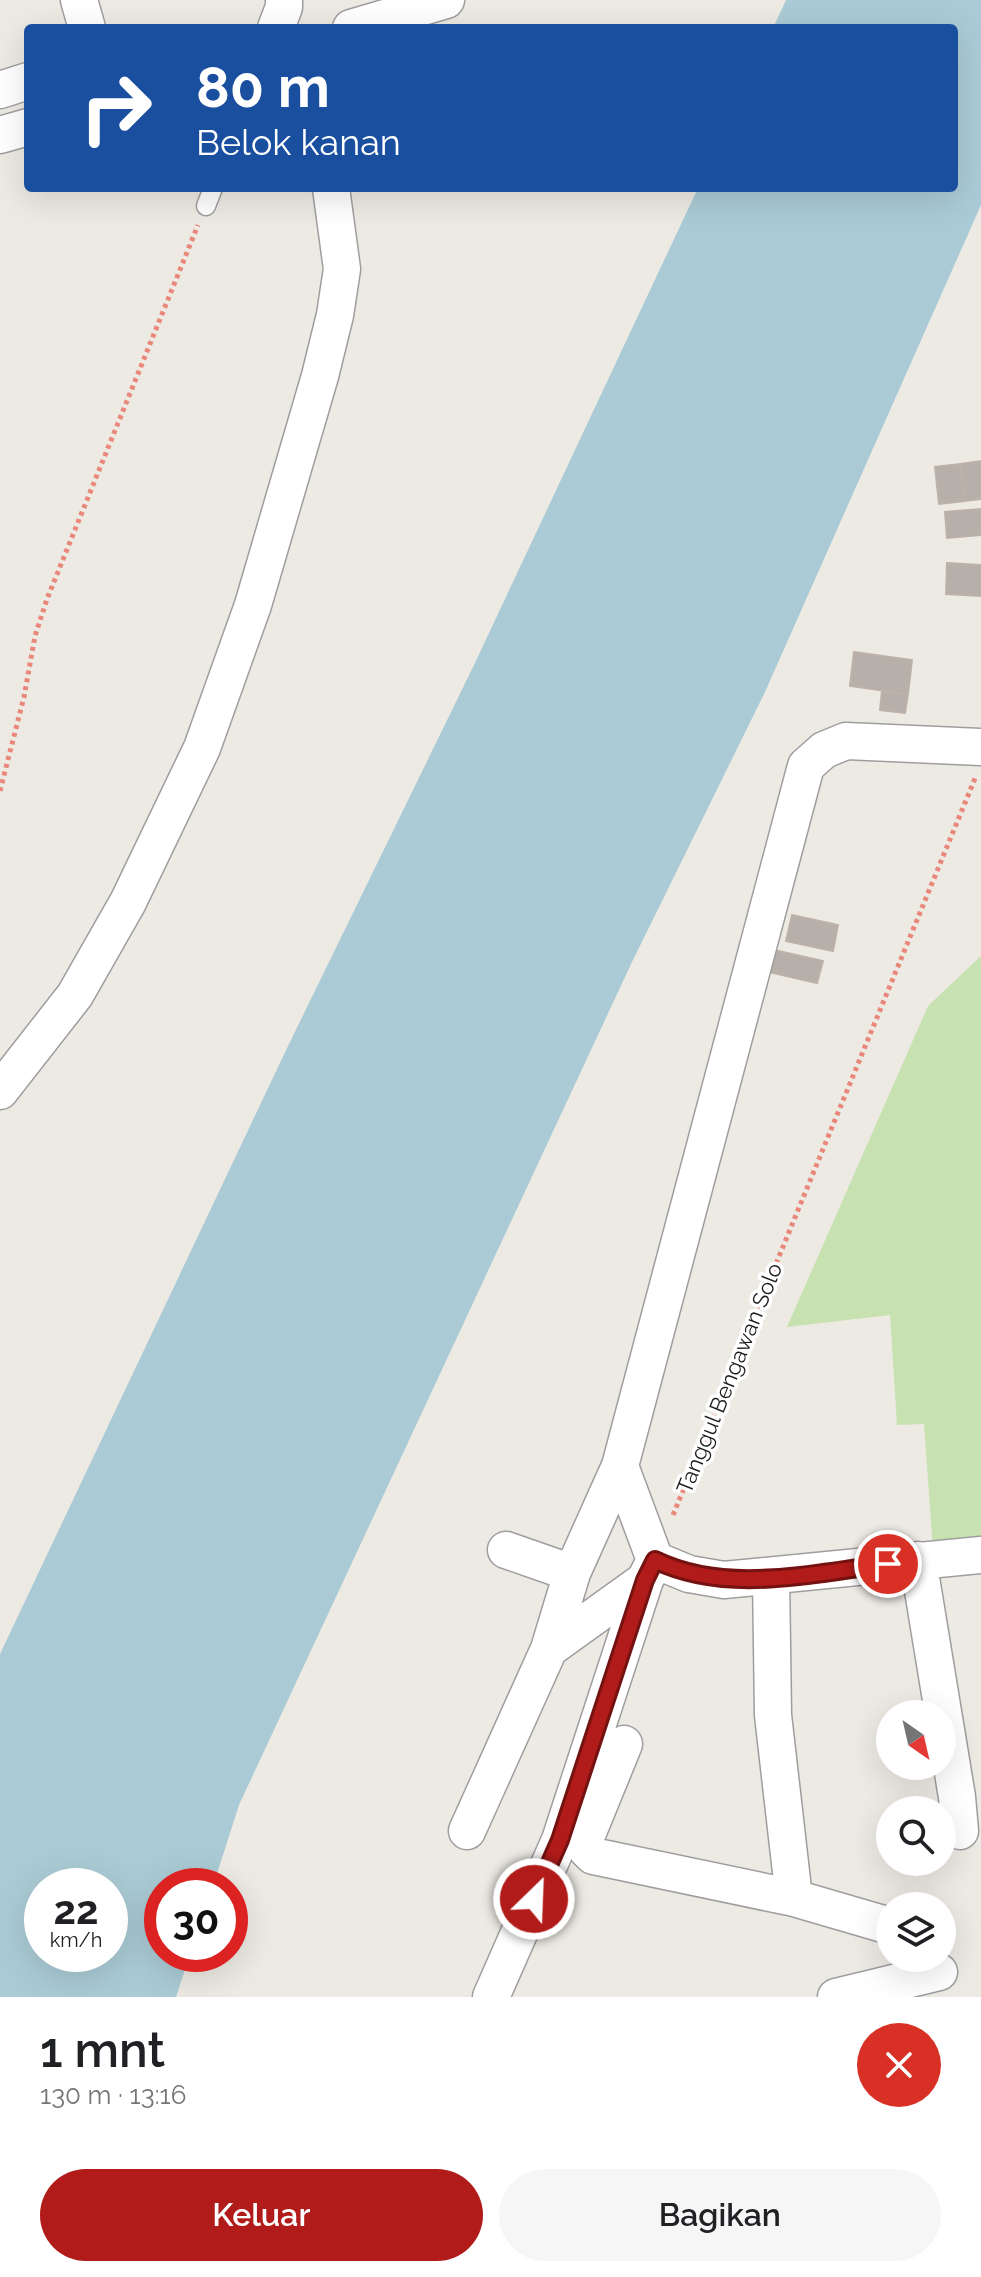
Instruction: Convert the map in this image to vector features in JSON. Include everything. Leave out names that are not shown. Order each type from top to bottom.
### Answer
[{"type":"street","points":[[79,0],[86,24]]},
{"type":"street","points":[[385,24],[411,21],[446,0]]},
{"type":"street","points":[[0,90],[24,82]]},
{"type":"street","points":[[0,135],[24,128]]},
{"type":"street","points":[[0,1091],[75,995],[128,902],[202,748],[253,605],[335,315],[342,269],[332,192]]},
{"type":"street","points":[[467,1831],[549,1649],[572,1573],[620,1466],[806,766],[824,750],[846,741],[981,747]]},
{"type":"street","points":[[491,1997],[560,1840],[650,1570],[620,1466]]},
{"type":"street","points":[[506,1550],[572,1573]]},
{"type":"street","points":[[549,1649],[650,1570],[724,1580],[918,1560],[980,1561]]},
{"type":"street","points":[[918,1560],[960,1831]]},
{"type":"street","points":[[771,1577],[773,1715],[794,1898]]},
{"type":"street","points":[[624,1744],[584,1842],[593,1856],[794,1898],[876,1922]]},
{"type":"street","points":[[836,1997],[938,1976]]},
{"type":"path","points":[[0,791],[24,697],[35,636],[47,599],[209,197]]},
{"type":"path","name":"Tanggul Bengawan Solo","points":[[650,1570],[981,764]]},
{"type":"green space","points":[[981,956],[981,1543],[933,1549],[924,1424],[897,1425],[890,1315],[787,1327],[928,1006]]},
{"type":"water","points":[[786,0],[981,0],[981,205],[765,692],[632,962],[239,1805],[219,1868],[144,1868],[144,1972],[184,1972],[176,1997],[0,1997],[0,1654],[288,1046],[474,665],[696,192],[958,192],[958,24],[775,24]]},
{"type":"building","points":[[981,461],[981,499],[965,501],[960,464]]},
{"type":"building","points":[[960,464],[965,501],[939,504],[935,467]]},
{"type":"building","points":[[981,509],[981,535],[947,538],[945,512]]},
{"type":"building","points":[[947,563],[981,565],[981,596],[946,594]]},
{"type":"building","points":[[854,652],[912,660],[908,694],[850,686]]},
{"type":"building","points":[[882,691],[908,694],[905,713],[880,710]]},
{"type":"building","points":[[792,915],[838,925],[833,951],[786,941]]},
{"type":"building","points":[[774,950],[823,961],[817,983],[769,972]]},
{"type":"route","points":[[534,1899],[560,1840],[645,1580],[655,1560],[675,1570],[724,1580],[888,1564]]}]
